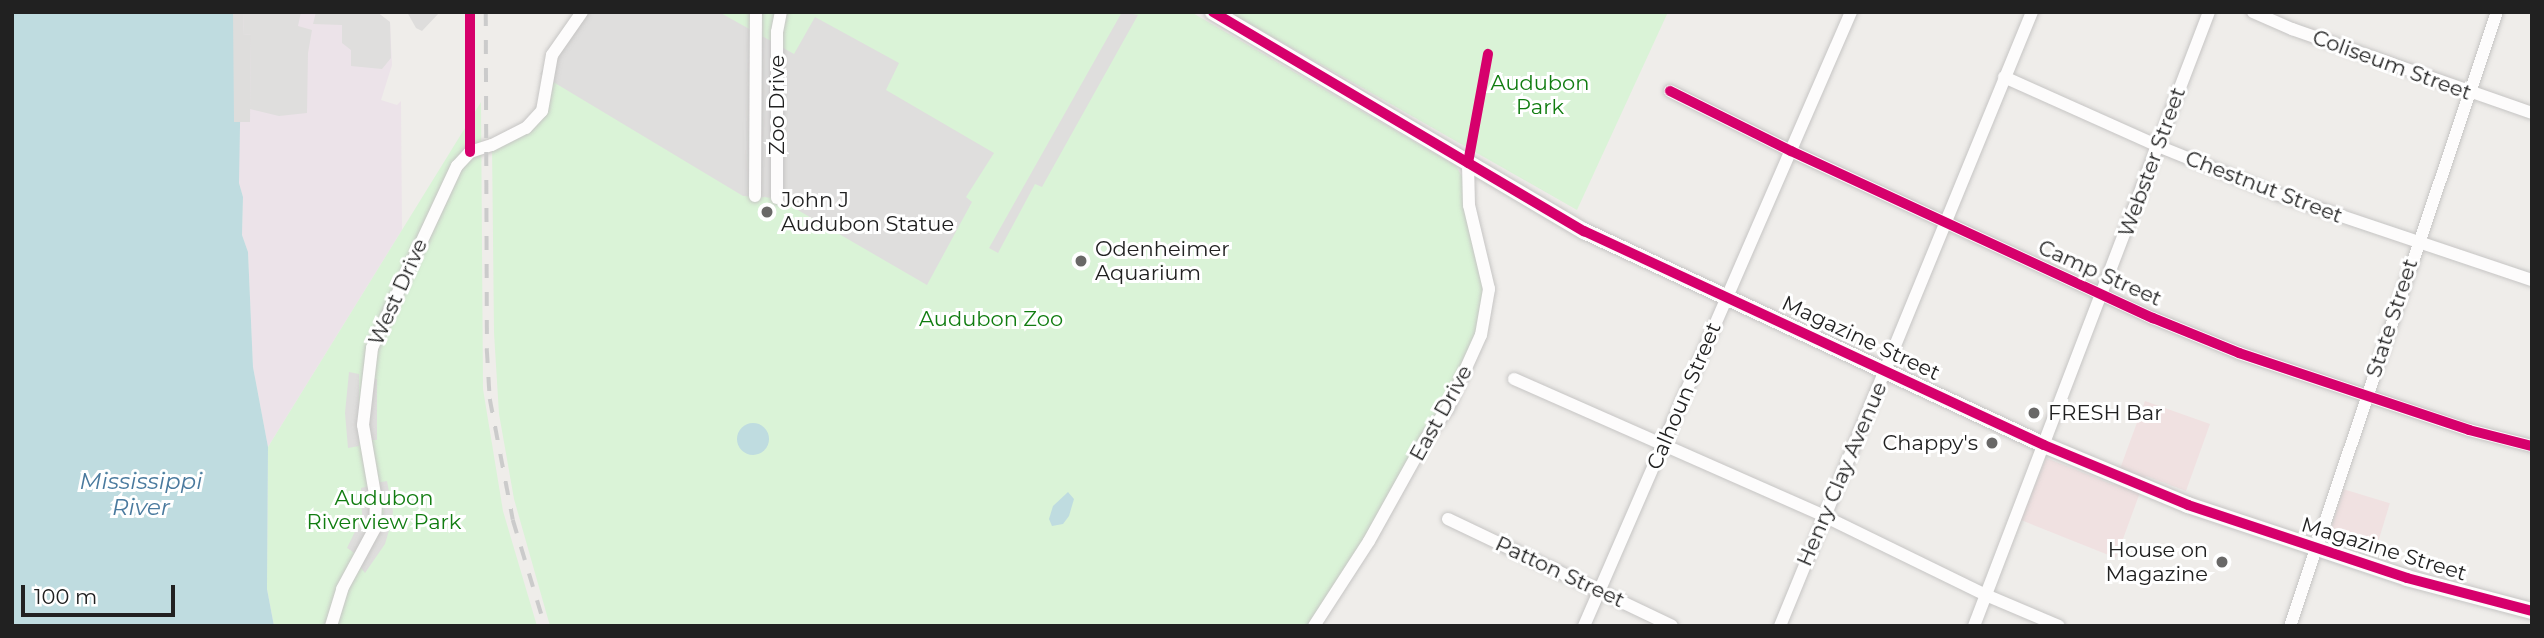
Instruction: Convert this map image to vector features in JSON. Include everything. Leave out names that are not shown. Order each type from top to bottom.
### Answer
[{"type":"street","name":"West Drive","points":[[331,626],[342,589],[375,528],[376,500],[363,425],[372,348],[457,166],[470,152],[510,137],[534,121],[542,111],[552,55],[582,12]]},
{"type":"street","name":"Zoo Drive","points":[[755,196],[756,12]]},
{"type":"street","name":"Zoo Drive","points":[[777,198],[778,32],[781,12]]},
{"type":"street","name":"Magazine Street","points":[[1213,12],[1584,231],[2045,445],[2188,505],[2420,582],[2532,611]]},
{"type":"street","name":"Calhoun Street","points":[[1584,626],[1851,12]]},
{"type":"street","name":"Henry Clay Avenue","points":[[1780,626],[2032,12]]},
{"type":"street","name":"Webster Street","points":[[1974,626],[2103,295],[2209,12]]},
{"type":"street","name":"Coliseum Street","points":[[2253,12],[2532,113]]},
{"type":"street","name":"State Street","points":[[2290,626],[2497,12]]},
{"type":"street","name":"Chestnut Street","points":[[2004,76],[2158,146],[2276,194],[2532,279]]},
{"type":"street","name":"Camp Street","points":[[1670,91],[1945,224],[2239,353],[2532,446]]},
{"type":"street","name":"East Drive","points":[[1314,626],[1369,541],[1427,437],[1448,408],[1482,335],[1489,289],[1469,205],[1468,163]]},
{"type":"street","points":[[1514,379],[1824,516],[1986,595],[2059,626]]},
{"type":"street","name":"Patton Street","points":[[1448,519],[1672,626]]},
{"type":"shaded area","points":[[242,12],[377,12],[390,22],[392,65],[381,100],[397,105],[401,101],[402,230],[268,447],[253,367],[248,252],[242,235],[243,197],[239,183],[239,149]]},
{"type":"shaded area","points":[[244,12],[301,12],[298,26],[312,30],[308,53],[307,113],[279,116],[250,109],[251,35],[243,34]]},
{"type":"shaded area","points":[[316,12],[377,12],[390,22],[391,58],[382,69],[351,66],[351,50],[342,43],[342,25],[313,24]]},
{"type":"shaded area","points":[[579,12],[719,12],[794,54],[815,17],[899,63],[886,90],[994,153],[966,197],[972,202],[927,285],[777,198],[743,196],[540,74]]},
{"type":"shaded area","points":[[1122,12],[1138,15],[1042,187],[1035,184],[998,253],[989,248]]},
{"type":"shaded area","points":[[349,372],[359,374],[359,446],[348,448],[345,413]]},
{"type":"shaded area","points":[[368,379],[377,379],[377,440],[368,440]]},
{"type":"shaded area","points":[[2145,401],[2210,424],[2186,491],[2146,476],[2116,558],[2021,520],[2046,458],[2114,485]]},
{"type":"shaded area","points":[[387,481],[393,512],[390,527],[385,544],[365,573],[358,564],[377,538],[384,509],[376,483]]},
{"type":"shaded area","points":[[369,486],[373,512],[368,534],[356,554],[347,548],[362,517],[361,488]]},
{"type":"shaded area","points":[[2343,489],[2390,503],[2374,556],[2327,542]]},
{"type":"green space","name":"Audubon Zoo","points":[[579,12],[1191,12],[1456,166],[1468,187],[1489,289],[1468,367],[1316,626],[550,626],[514,499],[499,414],[494,333],[492,145],[542,111]]},
{"type":"green space","name":"Audubon Park","points":[[1229,12],[1668,12],[1577,210]]},
{"type":"green space","name":"Audubon Riverview Park","points":[[481,102],[483,389],[503,511],[537,626],[274,626],[267,589],[268,447]]},
{"type":"water","name":"Mississippi River","points":[[12,12],[242,12],[239,183],[243,197],[242,235],[248,252],[253,367],[268,447],[267,589],[274,626],[12,626]]},
{"type":"water","points":[[753,423],[764,428],[769,439],[764,450],[753,455],[742,450],[737,439],[742,428]]},
{"type":"water","points":[[1068,492],[1074,499],[1069,516],[1063,524],[1052,526],[1049,519],[1053,506]]},
{"type":"pier","points":[[233,12],[244,12],[243,34],[251,35],[250,122],[234,122]]},
{"type":"pier","points":[[407,12],[439,13],[422,31],[416,28]]},
{"type":"railway","points":[[486,12],[487,349],[490,399],[513,520],[545,626]]},
{"type":"cycle path","points":[[470,12],[470,152]]},
{"type":"cycle path","points":[[1213,12],[1584,231],[2044,445],[2188,505],[2407,578],[2532,611]]},
{"type":"cycle path","points":[[1468,163],[1488,54]]},
{"type":"cycle path","points":[[1670,91],[1791,151],[2153,318],[2239,353],[2469,430],[2532,446]]},
{"type":"place","name":"John J Audubon Statue","points":[[767,212]]},
{"type":"place","name":"Odenheimer Aquarium","points":[[1081,261]]},
{"type":"place","name":"FRESH Bar","points":[[2034,413]]},
{"type":"place","name":"Chappy's","points":[[1992,443]]},
{"type":"place","name":"House on Magazine","points":[[2222,562]]}]
